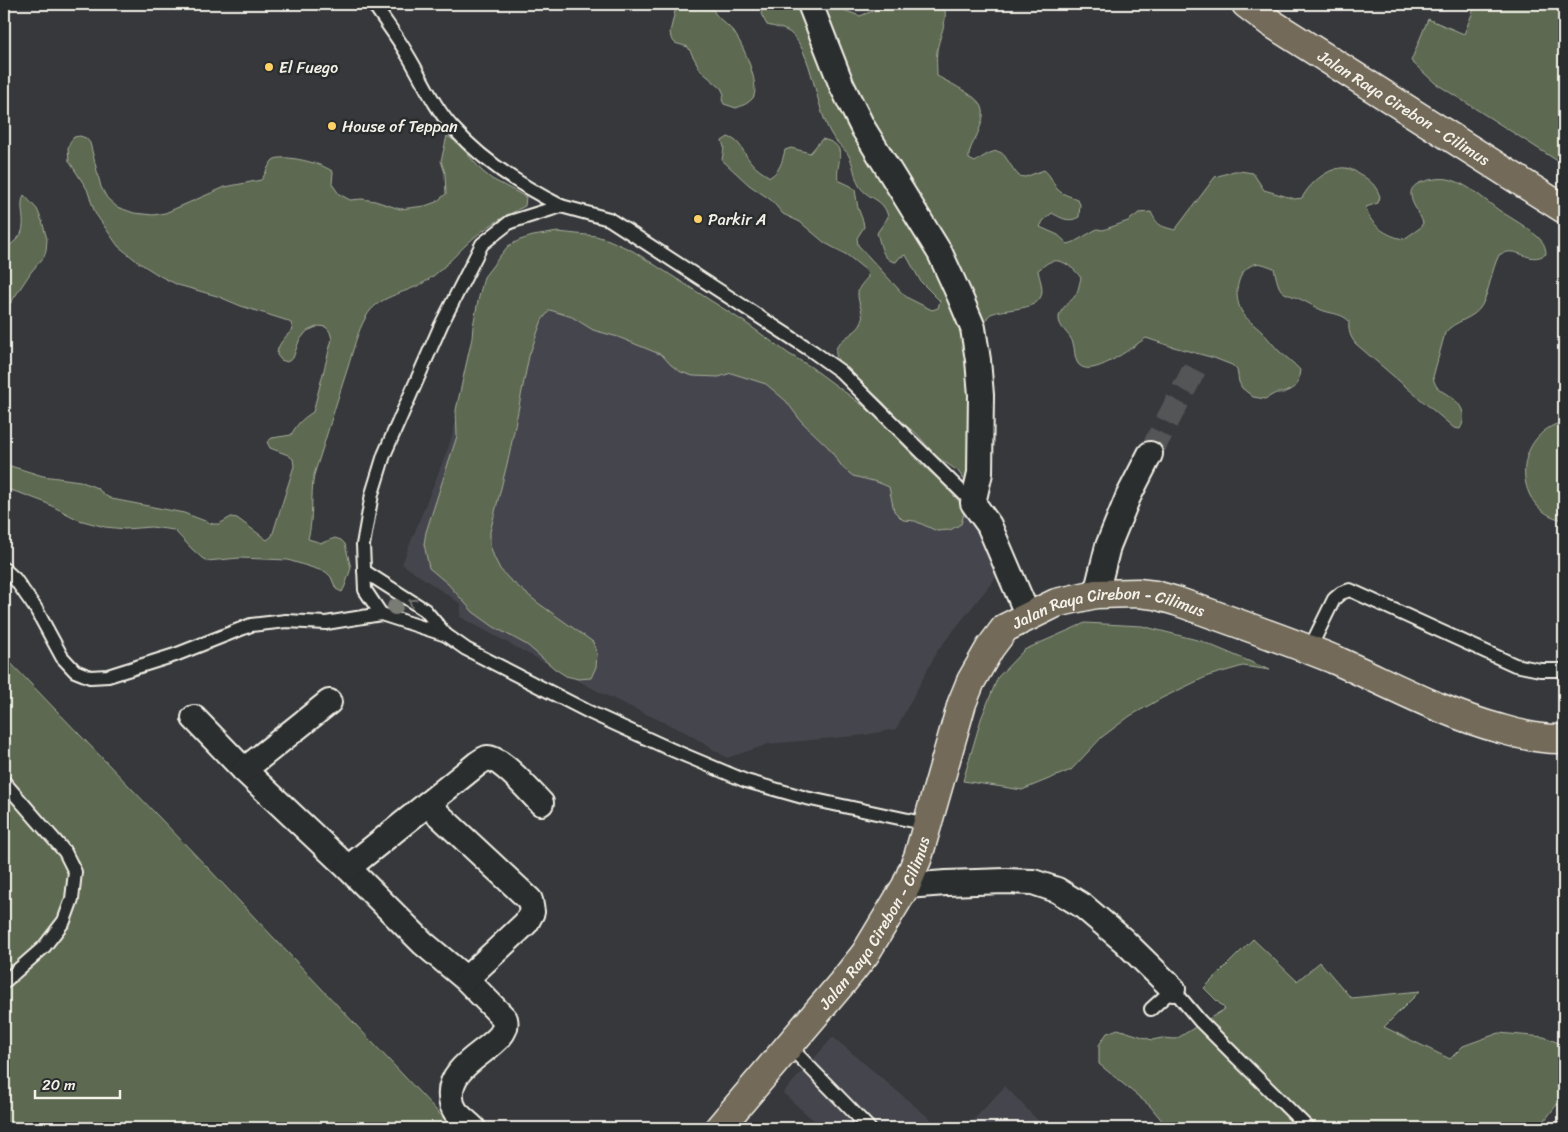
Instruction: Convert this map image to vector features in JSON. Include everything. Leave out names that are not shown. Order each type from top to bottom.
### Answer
[{"type":"highway","name":"Jalan Raya Cirebon - Cilimus","points":[[1246,4],[1271,23],[1564,209]]},
{"type":"highway","name":"Jalan Raya Cirebon - Cilimus","points":[[720,1128],[865,954],[906,886],[918,857],[952,733],[971,681],[1004,628],[1028,616],[1056,604],[1096,594],[1138,593],[1155,595],[1309,650],[1478,723],[1516,734],[1551,740],[1564,739]]},
{"type":"street","points":[[810,4],[842,86],[863,128],[940,254],[973,328],[981,395],[980,473],[973,503],[989,526],[1028,616]]},
{"type":"street","points":[[1096,594],[1108,546],[1128,497],[1150,454]]},
{"type":"street","points":[[244,770],[329,702]]},
{"type":"street","points":[[194,718],[244,770],[423,942],[466,979],[505,1019],[506,1023],[503,1034],[461,1068],[450,1088],[451,1102],[455,1111],[473,1128]]},
{"type":"street","points":[[348,868],[477,764],[488,758],[494,759],[504,766],[541,803]]},
{"type":"street","points":[[427,804],[530,900],[532,912],[526,923],[466,979]]},
{"type":"street","points":[[906,886],[1006,881],[1033,882],[1057,890],[1083,906],[1124,940],[1173,990]]},
{"type":"lane","points":[[372,4],[407,54],[435,103],[452,127],[479,153],[540,196],[561,206],[609,219],[812,351],[840,371],[973,503]]},
{"type":"lane","points":[[381,614],[365,590],[363,545],[372,494],[384,455],[441,325],[482,244],[510,222],[561,206]]},
{"type":"lane","points":[[4,569],[15,579],[36,609],[62,657],[75,671],[90,677],[116,674],[175,655],[251,626],[286,621],[326,622],[381,614],[446,636],[466,649],[590,712],[746,781],[806,798],[927,824]]},
{"type":"lane","points":[[364,571],[425,610],[446,636]]},
{"type":"lane","points":[[1309,650],[1334,599],[1341,592],[1350,590],[1515,665],[1540,670],[1564,670]]},
{"type":"lane","points":[[4,782],[65,852],[75,872],[72,899],[64,921],[44,947],[4,982]]},
{"type":"lane","points":[[1151,1009],[1173,990],[1200,1021],[1308,1128]]},
{"type":"lane","points":[[789,1046],[869,1128]]},
{"type":"shaded area","points":[[553,242],[971,515],[985,532],[998,575],[938,650],[896,729],[865,735],[769,744],[727,758],[687,733],[601,693],[460,617],[461,604],[402,564],[449,446],[497,273]]},
{"type":"shaded area","points":[[833,1037],[941,1128],[822,1128],[783,1093]]},
{"type":"shaded area","points":[[1005,1086],[1045,1128],[966,1128]]},
{"type":"green space","points":[[674,4],[711,4],[717,15],[733,31],[741,44],[753,74],[755,92],[750,101],[736,108],[724,104],[722,100],[724,94],[721,88],[701,71],[688,47],[675,43],[671,38],[670,32],[676,7]]},
{"type":"green space","points":[[764,4],[834,4],[841,9],[860,16],[892,6],[912,7],[915,4],[943,4],[945,15],[937,51],[937,76],[975,98],[983,109],[982,121],[971,148],[969,159],[975,162],[985,155],[998,151],[1002,153],[1019,176],[1025,177],[1044,170],[1058,190],[1077,199],[1080,204],[1079,217],[1068,220],[1052,213],[1043,221],[1040,227],[1058,235],[1068,244],[1097,229],[1103,230],[1128,221],[1139,213],[1151,212],[1160,225],[1175,230],[1215,177],[1234,171],[1253,173],[1264,190],[1295,199],[1302,198],[1309,187],[1326,173],[1346,168],[1363,176],[1376,188],[1380,197],[1378,203],[1366,207],[1368,213],[1380,229],[1392,236],[1404,239],[1420,228],[1423,223],[1411,198],[1411,190],[1418,184],[1426,181],[1445,179],[1465,186],[1520,223],[1538,237],[1543,243],[1546,254],[1534,258],[1512,252],[1499,255],[1482,305],[1474,314],[1453,325],[1445,333],[1433,377],[1438,388],[1453,398],[1460,406],[1463,418],[1460,429],[1454,428],[1356,344],[1349,330],[1349,321],[1338,314],[1322,310],[1283,292],[1278,285],[1274,268],[1262,264],[1249,267],[1244,271],[1238,283],[1237,297],[1243,313],[1248,319],[1300,370],[1298,383],[1294,388],[1283,393],[1276,393],[1265,399],[1253,397],[1242,388],[1237,370],[1232,365],[1146,338],[1111,361],[1091,368],[1083,367],[1077,362],[1073,343],[1059,321],[1063,308],[1076,294],[1081,278],[1076,271],[1065,263],[1057,261],[1047,263],[1038,270],[1042,290],[1037,302],[1023,308],[997,312],[987,318],[985,324],[986,343],[992,372],[991,414],[972,480],[965,481],[958,471],[937,457],[916,433],[901,422],[884,403],[838,360],[836,348],[861,324],[862,313],[858,291],[868,277],[867,271],[847,255],[825,243],[800,222],[783,214],[771,200],[749,185],[722,160],[724,147],[722,141],[728,137],[739,144],[754,166],[770,177],[782,162],[785,150],[791,148],[810,153],[822,139],[836,145],[840,155],[838,180],[855,190],[858,208],[863,221],[864,227],[857,238],[858,245],[908,298],[932,310],[938,308],[940,301],[921,282],[906,255],[900,257],[896,262],[891,261],[885,256],[877,233],[888,217],[886,211],[880,203],[860,187],[849,155],[835,140],[827,126],[809,66],[797,40],[789,32],[767,25],[761,14]]},
{"type":"green space","points":[[1476,4],[1564,4],[1564,165],[1435,83],[1411,61],[1428,19],[1464,34]]},
{"type":"green space","points":[[447,136],[458,143],[482,171],[492,179],[526,197],[525,206],[481,232],[423,283],[377,304],[363,323],[314,475],[308,539],[322,543],[335,538],[345,544],[351,568],[342,592],[336,589],[331,577],[326,572],[288,560],[240,558],[207,561],[192,549],[174,530],[151,527],[125,529],[105,527],[79,520],[44,502],[4,488],[4,464],[43,476],[80,481],[97,488],[112,499],[184,513],[213,524],[219,524],[231,517],[237,518],[267,540],[272,536],[294,466],[293,459],[270,448],[267,442],[272,438],[291,435],[300,422],[313,412],[332,339],[326,327],[319,326],[307,331],[299,341],[293,358],[287,362],[281,360],[277,355],[277,351],[282,341],[293,329],[291,323],[217,296],[178,285],[138,262],[118,246],[95,213],[87,189],[69,161],[68,148],[70,142],[74,137],[86,138],[90,143],[101,187],[107,198],[117,207],[134,213],[153,215],[165,213],[225,187],[261,180],[273,160],[278,158],[303,160],[328,169],[333,172],[332,184],[339,194],[350,200],[375,201],[400,209],[425,206],[436,202],[446,194],[445,173],[441,161]]},
{"type":"green space","points":[[24,195],[37,209],[42,221],[47,239],[46,251],[44,257],[31,272],[4,313],[4,250],[15,241],[23,229],[22,200]]},
{"type":"green space","points":[[558,232],[596,236],[633,251],[811,367],[865,407],[939,480],[965,510],[961,524],[950,530],[937,531],[915,521],[903,520],[894,511],[889,487],[853,476],[843,468],[828,447],[801,421],[786,401],[766,384],[731,373],[719,377],[693,376],[681,372],[662,355],[618,337],[593,330],[572,317],[550,310],[542,320],[529,356],[509,456],[490,532],[490,545],[500,569],[509,579],[538,603],[593,642],[597,654],[596,667],[591,678],[578,679],[566,676],[527,645],[494,627],[473,612],[448,584],[429,568],[424,544],[426,532],[457,436],[456,410],[484,277],[508,246],[533,236]]},
{"type":"green space","points":[[1564,422],[1564,520],[1549,515],[1538,507],[1530,496],[1526,483],[1525,469],[1527,456],[1533,443],[1548,428]]},
{"type":"green space","points":[[1085,623],[1142,626],[1201,641],[1270,670],[1243,666],[1208,676],[1162,698],[1130,716],[1102,737],[1071,770],[1022,790],[963,781],[981,719],[998,677],[1024,650]]},
{"type":"green space","points":[[4,656],[208,868],[453,1128],[4,1128]]},
{"type":"green space","points":[[1253,939],[1297,981],[1320,962],[1351,998],[1420,991],[1384,1027],[1450,1059],[1463,1046],[1499,1033],[1544,1037],[1564,1045],[1564,1095],[1539,1128],[1168,1128],[1150,1106],[1099,1064],[1099,1045],[1107,1033],[1118,1029],[1152,1040],[1162,1038],[1176,1039],[1225,1009],[1204,988]]},
{"type":"tunnel","points":[[1150,454],[1195,368]]},
{"type":"place","name":"El Fuego","points":[[269,67]]},
{"type":"place","name":"House of Teppan","points":[[332,126]]},
{"type":"place","name":"Parkir A","points":[[698,219]]}]
